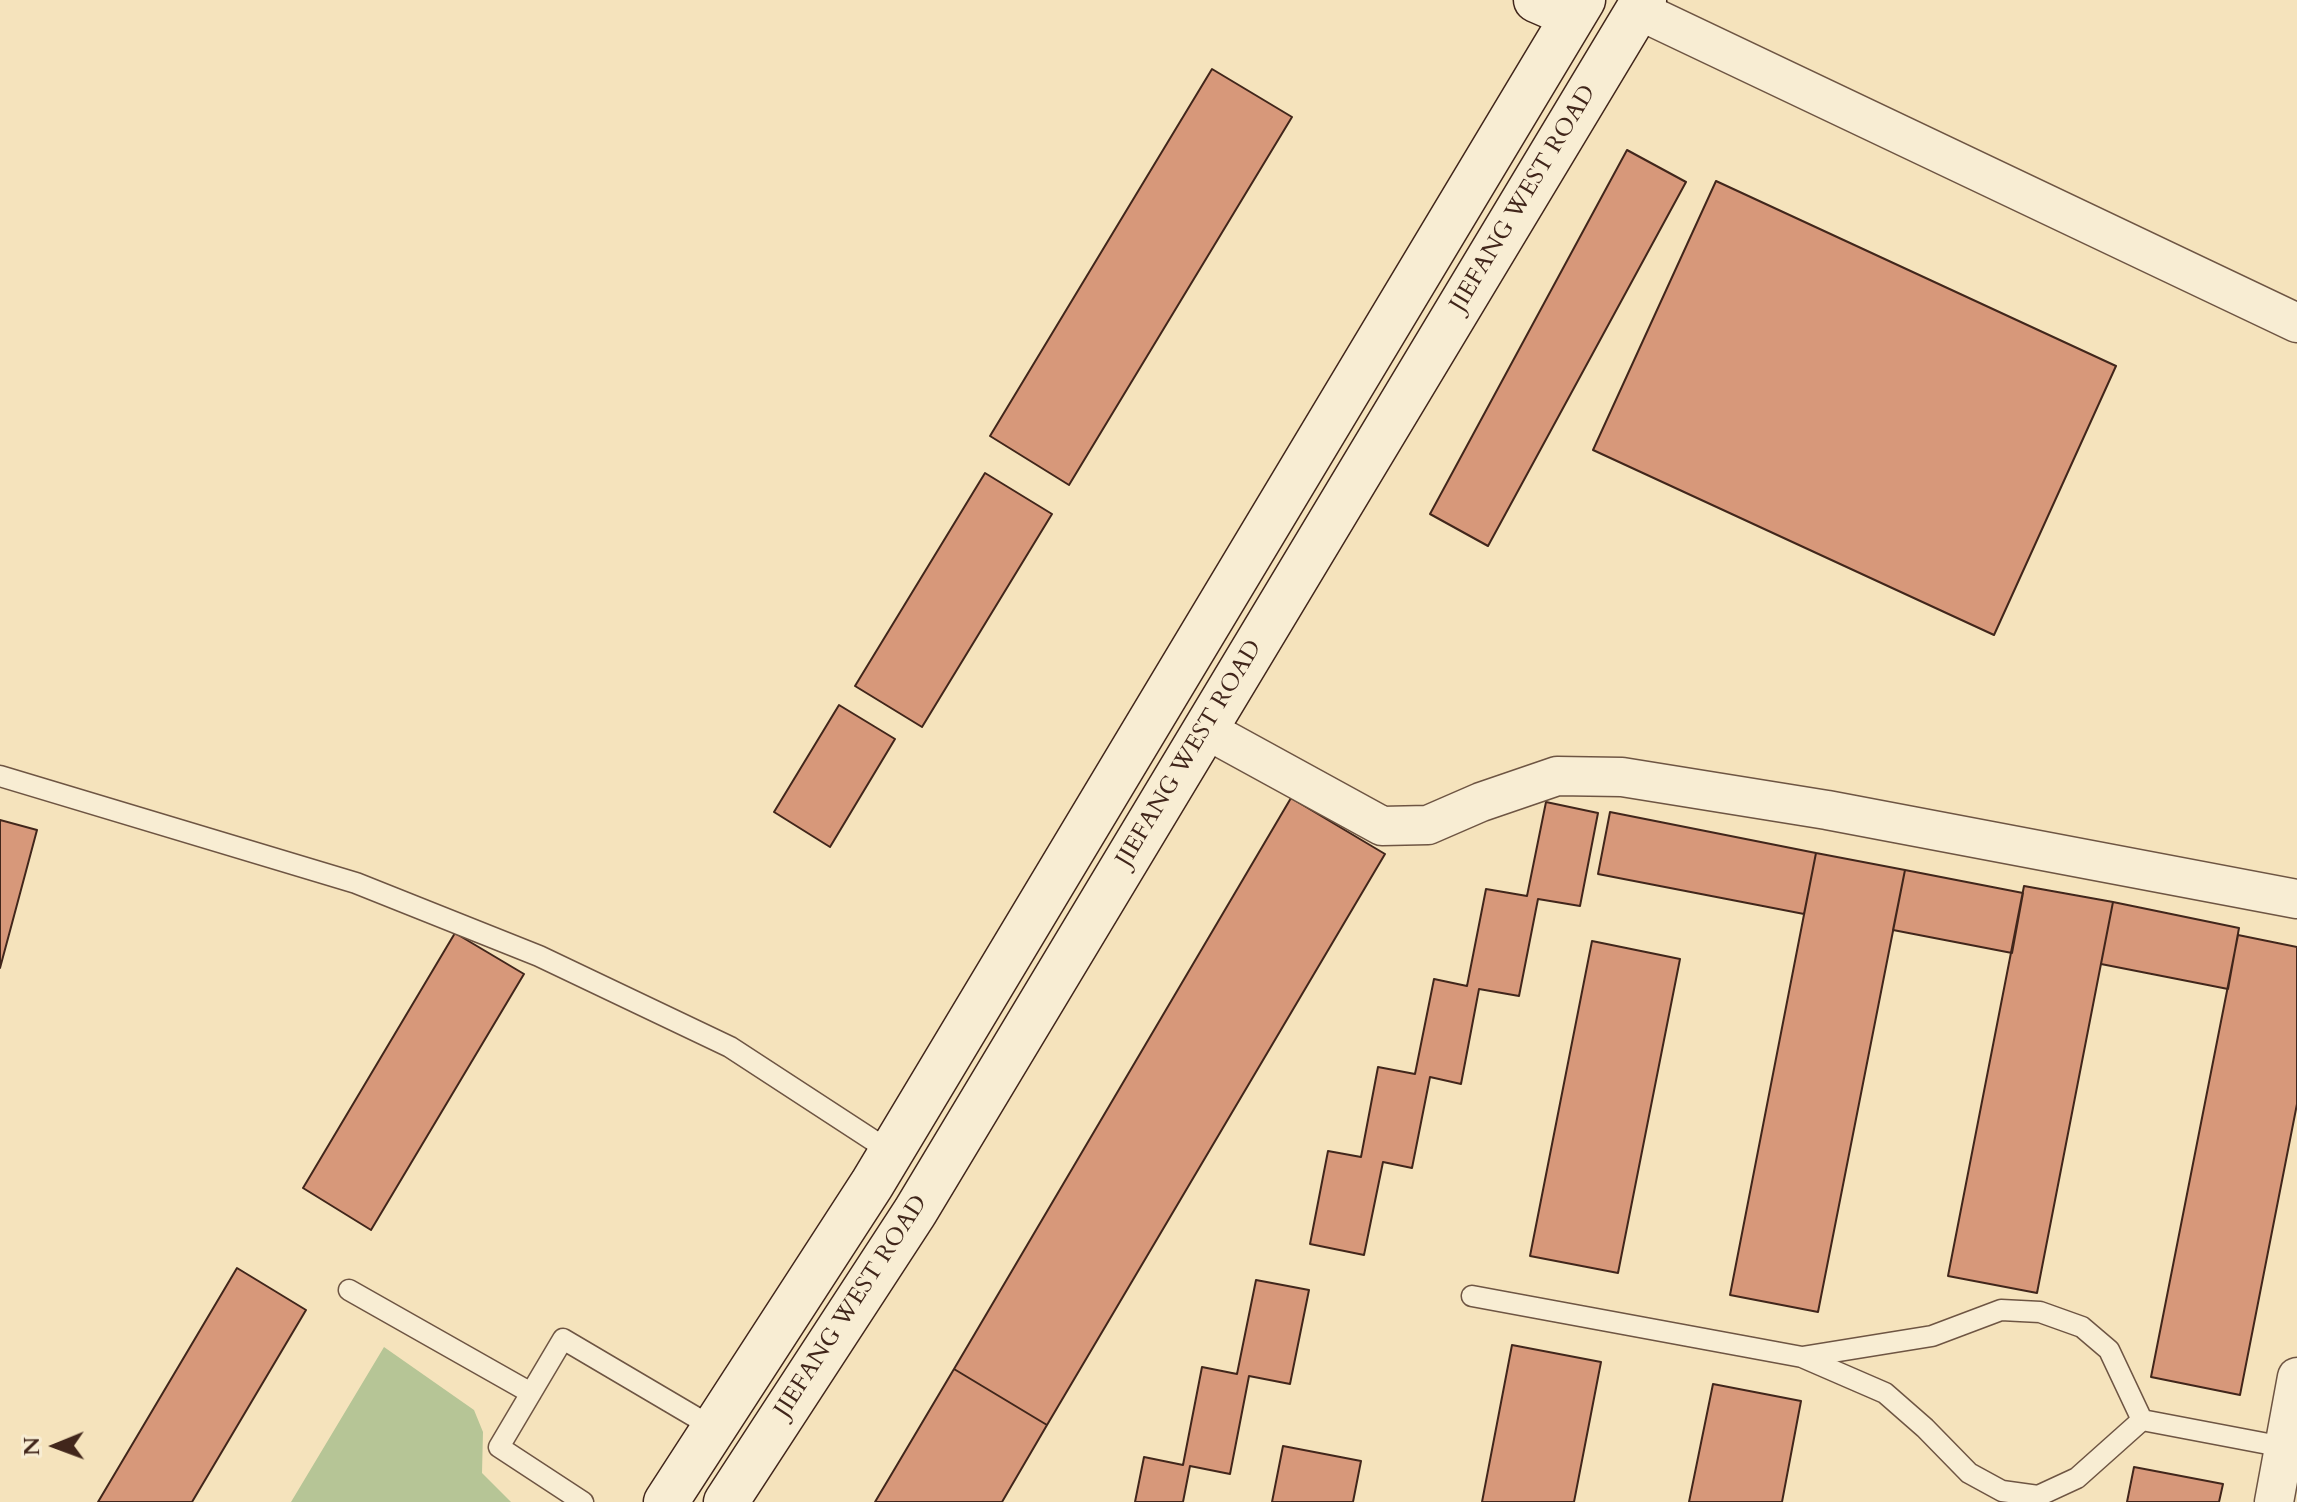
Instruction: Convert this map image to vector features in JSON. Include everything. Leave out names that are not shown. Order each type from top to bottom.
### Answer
[{"type":"main road","name":"JIEFANG WEST ROAD","points":[[666,1502],[891,1152],[1564,5]]},
{"type":"main road","name":"JIEFANG WEST ROAD","points":[[726,1502],[915,1212],[1641,5]]},
{"type":"street","points":[[1641,5],[2297,323]]},
{"type":"street","points":[[1205,729],[1382,826],[1428,825],[1481,802],[1557,776],[1622,777],[1827,810],[2297,899]]},
{"type":"street","points":[[2274,1502],[2296,1387]]},
{"type":"lane","points":[[0,776],[356,883],[539,956],[730,1047],[891,1152]]},
{"type":"lane","points":[[349,1290],[531,1393]]},
{"type":"lane","points":[[1472,1296],[1802,1357],[1885,1393],[1969,1473],[2002,1491],[2038,1496],[2077,1478],[2142,1420]]},
{"type":"lane","points":[[1802,1357],[1932,1336],[2001,1310],[2040,1312],[2082,1327],[2109,1350],[2142,1420]]},
{"type":"lane","points":[[583,1502],[499,1447],[563,1339],[714,1428]]},
{"type":"lane","points":[[2142,1420],[2284,1447]]},
{"type":"green space","points":[[384,1347],[474,1410],[483,1432],[482,1473],[511,1502],[291,1502]]},
{"type":"building","points":[[1212,69],[1292,117],[1069,485],[990,436]]},
{"type":"building","points":[[1627,150],[1686,182],[1488,546],[1430,514]]},
{"type":"building","points":[[1716,181],[2116,366],[1994,635],[1593,450]]},
{"type":"building","points":[[985,473],[1052,514],[922,727],[855,686]]},
{"type":"building","points":[[839,705],[895,739],[830,847],[774,812]]},
{"type":"building","points":[[1291,798],[1385,854],[1047,1425],[954,1369]]},
{"type":"building","points":[[1546,802],[1598,813],[1580,906],[1538,899],[1519,996],[1479,989],[1461,1084],[1430,1077],[1412,1168],[1383,1162],[1364,1255],[1310,1244],[1328,1151],[1361,1157],[1378,1067],[1415,1074],[1434,979],[1467,986],[1486,889],[1527,896]]},
{"type":"building","points":[[1610,812],[1816,853],[1804,914],[1598,874]]},
{"type":"building","points":[[0,820],[37,830],[0,968]]},
{"type":"building","points":[[1816,853],[1905,870],[1818,1312],[1730,1295]]},
{"type":"building","points":[[1905,870],[2023,893],[2012,953],[1893,930]]},
{"type":"building","points":[[2024,886],[2113,902],[2037,1293],[1948,1276]]},
{"type":"building","points":[[2113,902],[2239,928],[2228,989],[2101,964]]},
{"type":"building","points":[[455,933],[524,974],[371,1230],[303,1188]]},
{"type":"building","points":[[2238,935],[2297,947],[2297,1104],[2240,1395],[2151,1377]]},
{"type":"building","points":[[1592,941],[1680,959],[1618,1273],[1530,1256]]},
{"type":"building","points":[[237,1268],[306,1310],[192,1502],[98,1502]]},
{"type":"building","points":[[1256,1280],[1309,1290],[1290,1384],[1249,1376],[1230,1474],[1190,1466],[1183,1502],[1135,1502],[1144,1457],[1183,1465],[1202,1367],[1237,1374]]},
{"type":"building","points":[[1512,1345],[1601,1362],[1574,1502],[1482,1502]]},
{"type":"building","points":[[954,1369],[1047,1425],[1002,1502],[875,1502]]},
{"type":"building","points":[[1713,1384],[1801,1401],[1782,1502],[1689,1502]]},
{"type":"building","points":[[1283,1446],[1361,1461],[1353,1502],[1272,1502]]},
{"type":"building","points":[[2134,1467],[2223,1484],[2219,1502],[2127,1502]]}]
